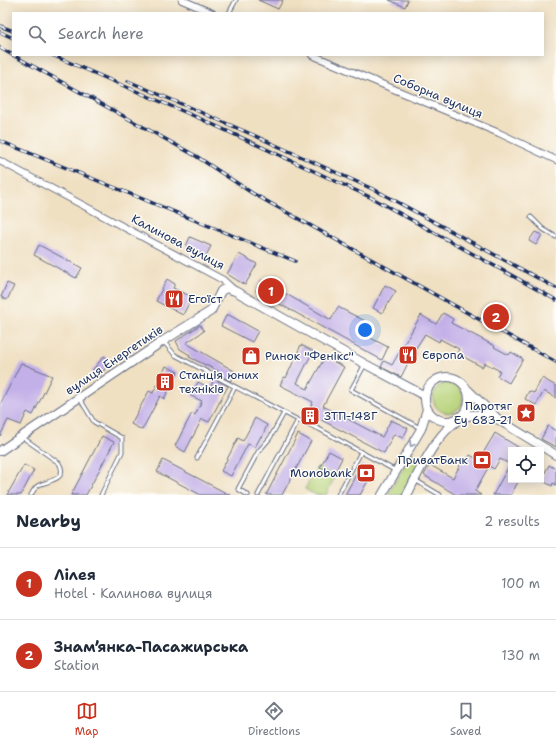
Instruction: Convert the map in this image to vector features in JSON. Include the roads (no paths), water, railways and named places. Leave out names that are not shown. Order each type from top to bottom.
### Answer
[{"type":"street","points":[[182,0],[210,12]]},
{"type":"street","name":"Соборна вулиця","points":[[314,56],[499,134],[556,160]]},
{"type":"street","name":"Калинова вулиця","points":[[0,161],[223,280],[235,291],[425,396]]},
{"type":"street","name":"вулиця Енергетиків","points":[[0,451],[163,341],[211,311],[221,290],[226,288],[235,291]]},
{"type":"street","points":[[499,420],[478,414],[459,420],[443,421],[434,417],[428,409],[425,396],[428,388],[440,378],[455,378],[499,420],[556,455]]},
{"type":"street","points":[[407,495],[435,445],[443,434],[459,420],[468,407],[470,401],[467,388]]},
{"type":"street","points":[[382,495],[421,428],[428,409]]},
{"type":"lane","points":[[230,12],[236,0]]},
{"type":"lane","points":[[531,217],[543,229],[556,237]]},
{"type":"lane","points":[[163,341],[175,355],[396,471]]},
{"type":"lane","points":[[365,364],[350,390],[421,428]]},
{"type":"lane","points":[[197,458],[235,387]]},
{"type":"lane","points":[[79,398],[94,422],[122,438],[122,452],[101,495]]},
{"type":"lane","points":[[248,495],[238,490],[258,452],[270,438],[284,413]]},
{"type":"lane","points":[[258,495],[298,420]]},
{"type":"lane","points":[[21,437],[59,463],[61,466],[60,473],[56,480],[40,484],[31,495]]},
{"type":"lane","points":[[338,495],[361,452]]},
{"type":"lane","points":[[415,480],[440,495]]},
{"type":"railway","points":[[0,26],[12,31]]},
{"type":"railway","points":[[0,32],[12,38]]},
{"type":"railway","points":[[0,48],[12,55]]},
{"type":"railway","points":[[15,56],[196,156],[252,193],[556,362]]},
{"type":"railway","points":[[54,56],[201,119],[372,198],[556,300]]},
{"type":"railway","points":[[128,81],[251,134],[377,191],[556,288]]},
{"type":"railway","points":[[0,141],[295,261]]},
{"type":"place","name":"Лілея","points":[[271,291]]},
{"type":"place","name":"Егоїст","points":[[174,299]]},
{"type":"place","name":"Знам’янка-Пасажирська","points":[[496,317]]},
{"type":"place","name":"Європа","points":[[408,355]]},
{"type":"place","name":"Ринок \"Фенікс\"","points":[[251,356]]},
{"type":"place","name":"Станція юних техніків","points":[[165,382]]},
{"type":"place","name":"Паротяг Еу 683-21","points":[[526,413]]},
{"type":"place","name":"ЗТП-148Г","points":[[310,416]]},
{"type":"place","name":"ПриватБанк","points":[[482,460]]},
{"type":"place","name":"Monobank","points":[[366,473]]}]
